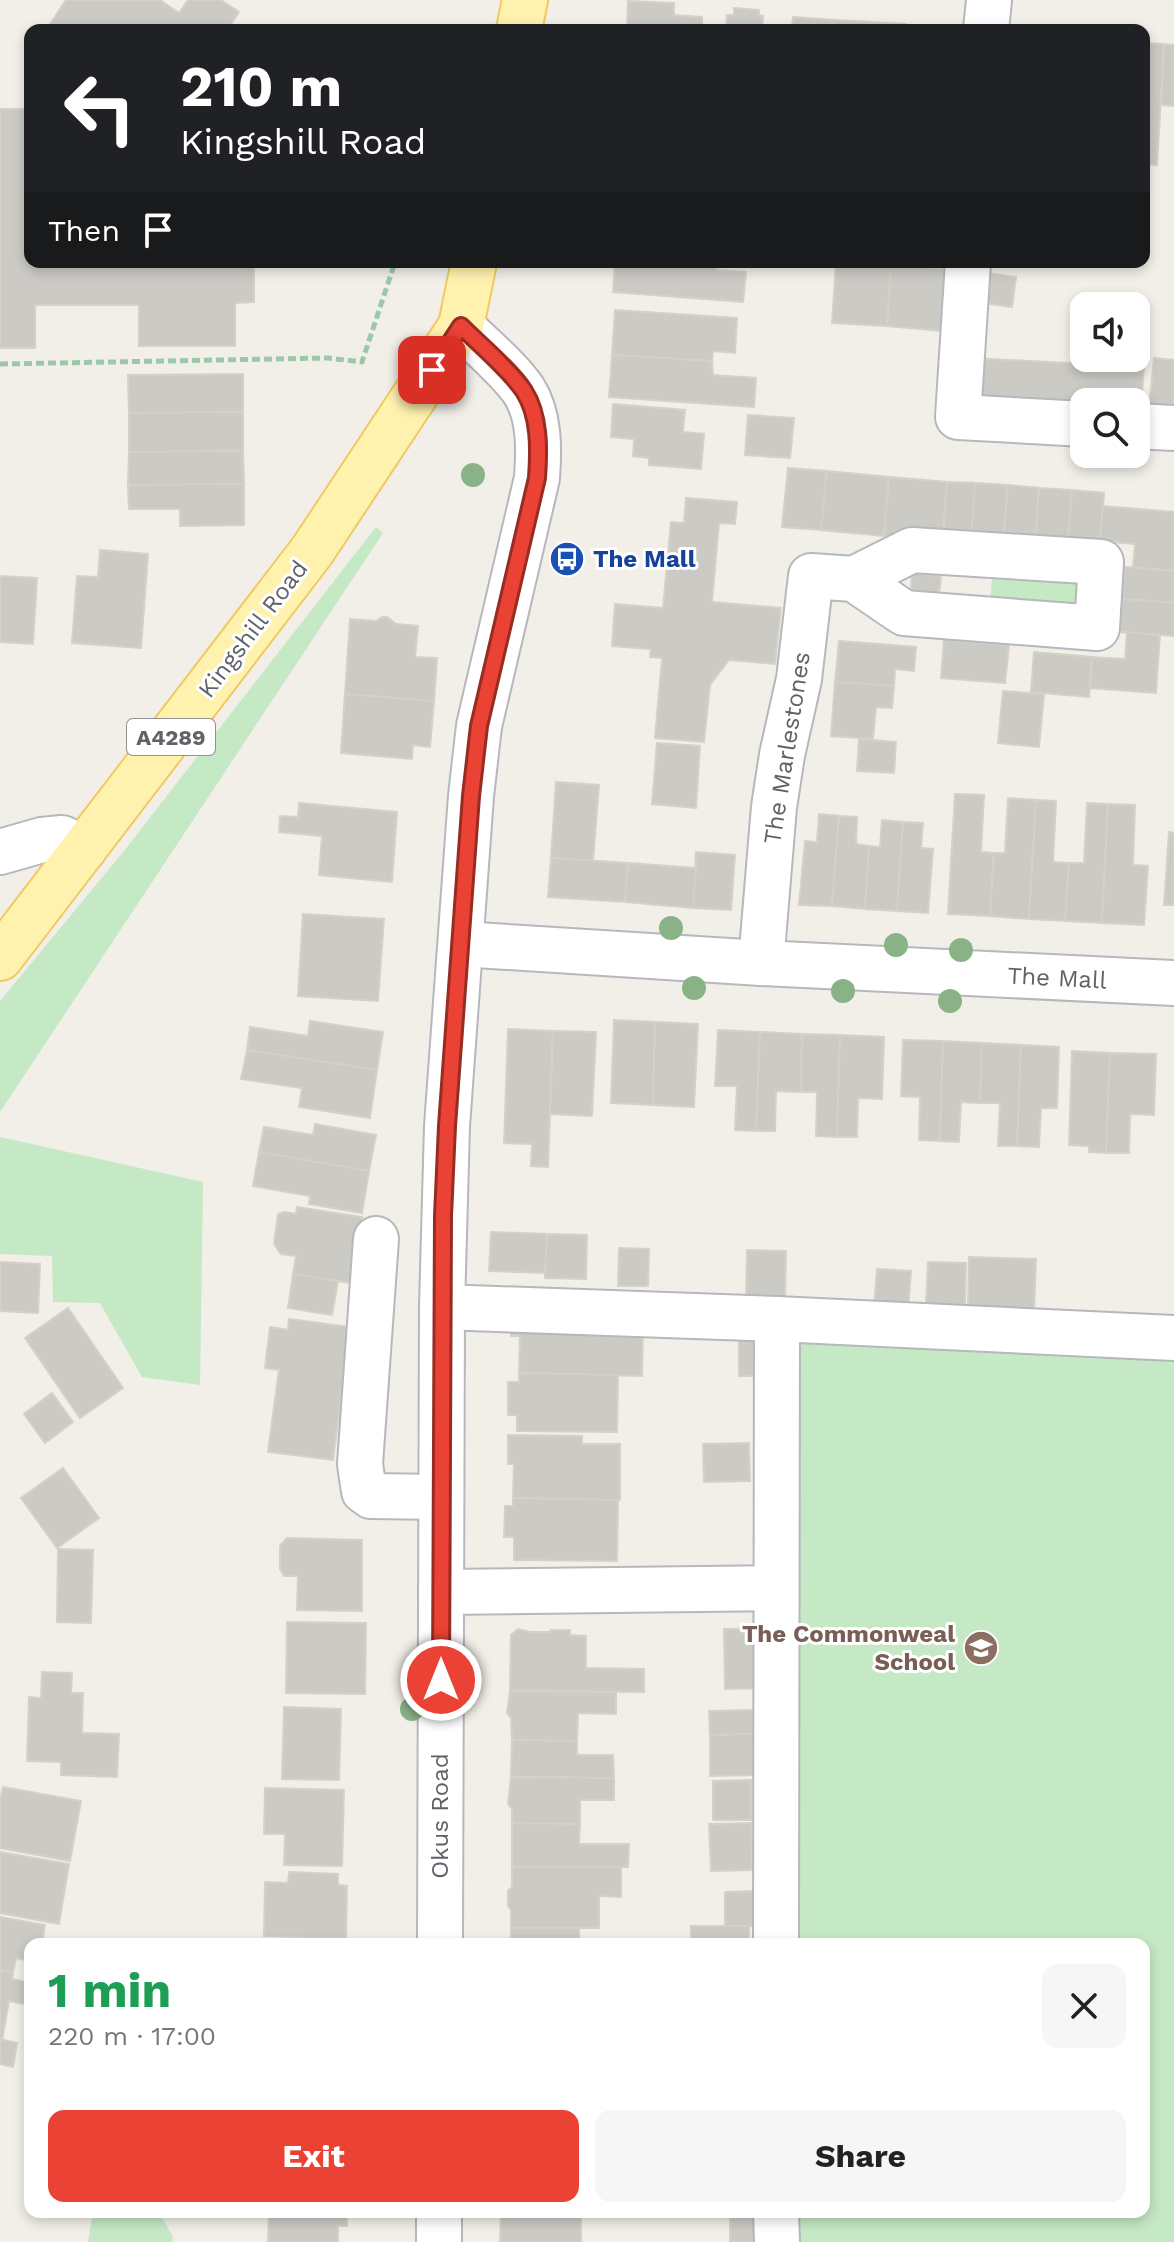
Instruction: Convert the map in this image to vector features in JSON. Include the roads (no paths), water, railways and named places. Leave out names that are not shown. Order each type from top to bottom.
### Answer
[{"type":"main road","points":[[520,24],[525,0]]},
{"type":"main road","name":"A4289","points":[[461,326],[473,268]]},
{"type":"main road","name":"Kingshill Road","points":[[0,958],[312,551],[461,326]]},
{"type":"street","points":[[987,24],[989,0]]},
{"type":"street","points":[[968,268],[958,417],[1070,423]]},
{"type":"street","name":"Okus Road","points":[[440,1938],[442,1307],[447,1126],[479,726],[537,478],[539,450],[536,426],[524,391],[461,326]]},
{"type":"street","points":[[1150,427],[1174,428]]},
{"type":"street","points":[[912,550],[1101,562],[1097,628],[904,613],[854,579],[912,550]]},
{"type":"street","name":"The Marlestones","points":[[761,963],[774,807],[799,679],[811,576],[854,579]]},
{"type":"street","points":[[0,852],[42,840],[62,838],[84,849]]},
{"type":"street","name":"The Mall","points":[[461,944],[761,963],[1174,983]]},
{"type":"street","points":[[376,1239],[360,1464],[364,1491],[371,1496],[441,1497]]},
{"type":"street","points":[[442,1307],[1174,1338]]},
{"type":"street","points":[[776,1938],[777,1319]]},
{"type":"street","points":[[441,1592],[776,1588]]},
{"type":"street","points":[[439,2218],[439,2242]]},
{"type":"street","points":[[776,2218],[777,2242]]},
{"type":"place","name":"The Mall","points":[[567,559]]},
{"type":"place","name":"The Commonweal School","points":[[981,1648]]}]
